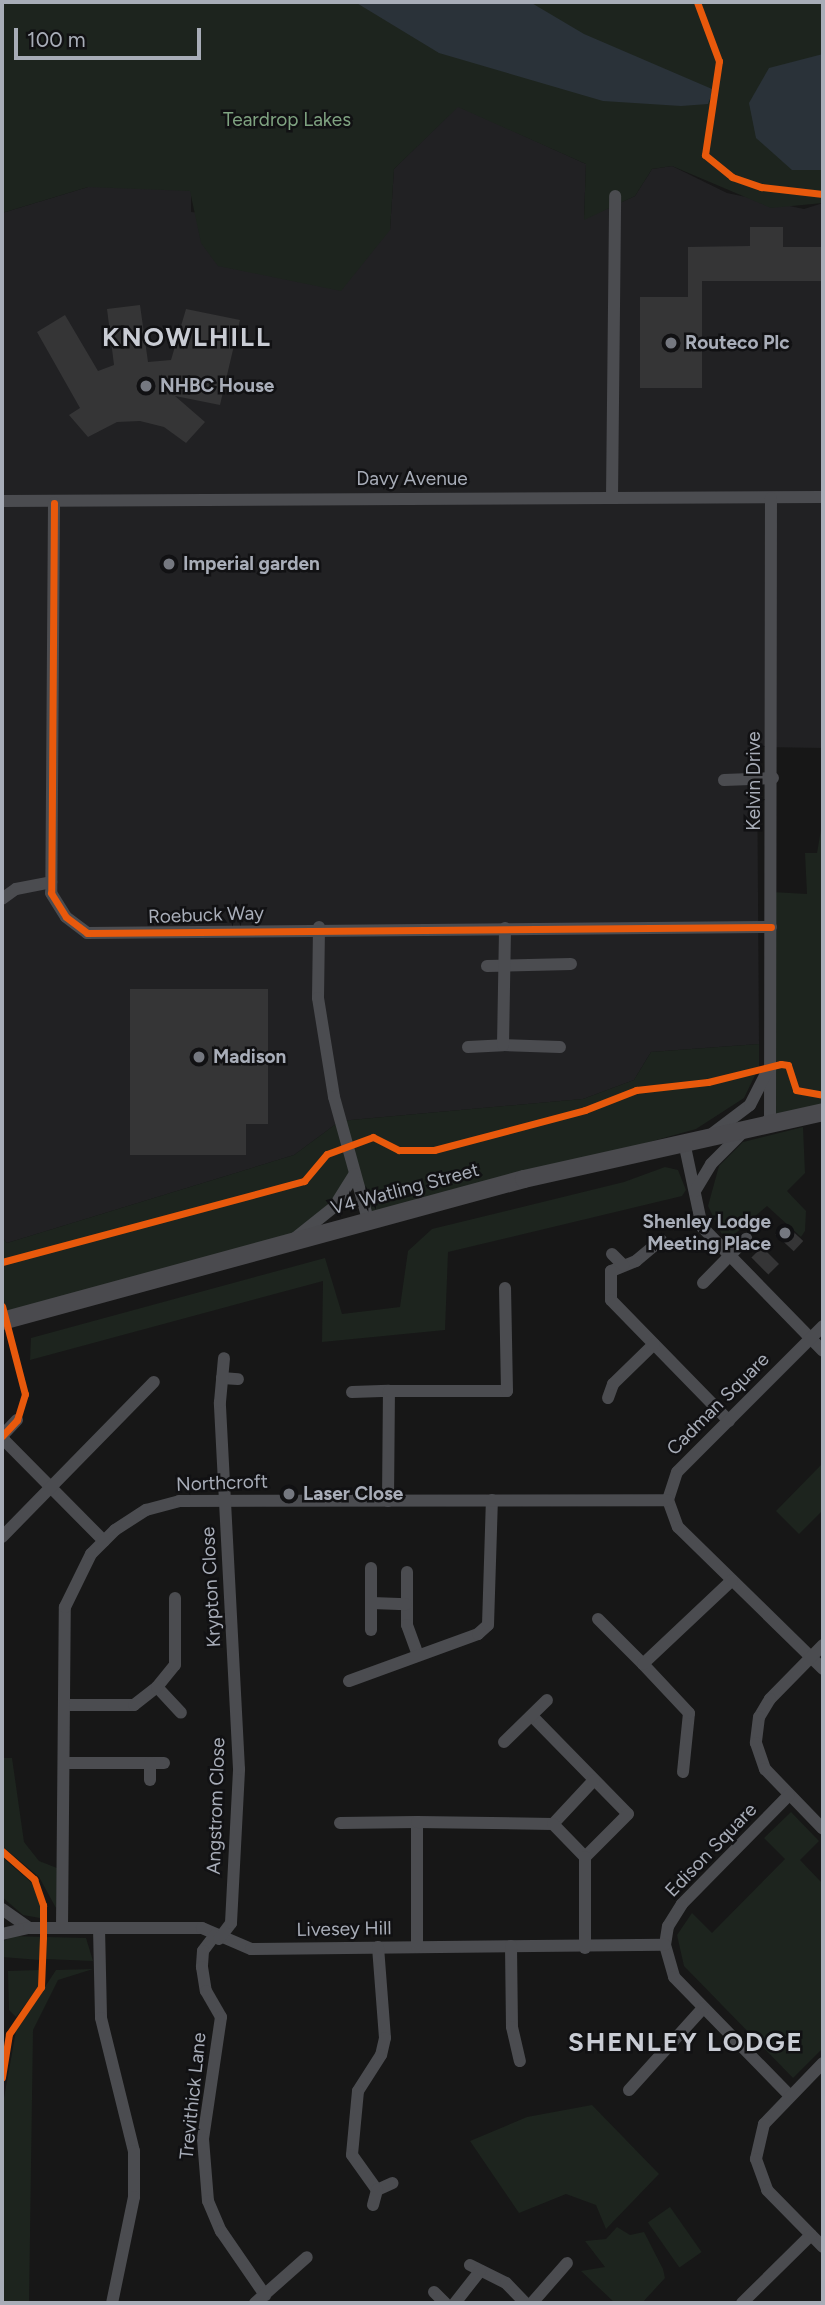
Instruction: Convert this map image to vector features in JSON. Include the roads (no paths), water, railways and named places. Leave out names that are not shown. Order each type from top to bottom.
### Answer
[{"type":"street","points":[[612,498],[615,197]]},
{"type":"street","name":"Davy Avenue","points":[[2,501],[54,503],[823,497]]},
{"type":"street","name":"Kelvin Drive","points":[[770,1123],[773,778],[771,498]]},
{"type":"street","name":"Roebuck Way","points":[[54,503],[51,893],[66,917],[87,933],[319,927],[771,927]]},
{"type":"street","points":[[724,780],[773,778]]},
{"type":"street","points":[[2,899],[16,889],[51,882]]},
{"type":"street","points":[[319,927],[318,998],[334,1097],[368,1220]]},
{"type":"street","points":[[503,1045],[505,928]]},
{"type":"street","points":[[487,966],[571,964]]},
{"type":"street","points":[[468,1047],[560,1047]]},
{"type":"street","name":"Kelvin Drive","points":[[706,1137],[750,1105],[771,1065]]},
{"type":"street","name":"V4 Watling Street","points":[[2,1321],[368,1220],[684,1142],[823,1112]]},
{"type":"street","points":[[695,1191],[711,1164],[747,1128]]},
{"type":"street","points":[[684,1142],[702,1227],[823,1351]]},
{"type":"street","points":[[291,1241],[334,1207],[355,1174]]},
{"type":"street","points":[[705,1284],[746,1239]]},
{"type":"street","points":[[660,1240],[636,1261],[611,1271],[611,1300],[729,1421]]},
{"type":"street","points":[[612,1254],[623,1265]]},
{"type":"street","points":[[352,1392],[389,1391],[507,1397],[505,1288]]},
{"type":"street","name":"Cadman Square","points":[[668,1500],[677,1472],[823,1326]]},
{"type":"street","points":[[608,1398],[613,1384],[654,1344]]},
{"type":"street","points":[[224,1358],[222,1378],[226,1501]]},
{"type":"street","points":[[222,1378],[238,1379]]},
{"type":"street","points":[[2,1537],[154,1382]]},
{"type":"street","points":[[388,1501],[389,1391]]},
{"type":"street","points":[[17,1420],[2,1437],[104,1541]]},
{"type":"street","points":[[349,1681],[478,1634],[488,1625],[492,1500]]},
{"type":"street","points":[[668,1500],[678,1527],[823,1670]]},
{"type":"street","name":"Northcroft","points":[[62,1928],[65,1607],[79,1572],[104,1541],[146,1510],[179,1501],[668,1500]]},
{"type":"street","name":"Krypton Close","points":[[226,1501],[235,1671]]},
{"type":"street","points":[[371,1568],[371,1630]]},
{"type":"street","points":[[407,1572],[406,1604],[418,1655]]},
{"type":"street","points":[[643,1664],[732,1580]]},
{"type":"street","points":[[64,1705],[134,1705],[157,1687],[175,1665],[175,1598]]},
{"type":"street","points":[[372,1603],[406,1604]]},
{"type":"street","points":[[598,1619],[689,1713],[683,1772]]},
{"type":"street","points":[[823,1645],[769,1699],[759,1717],[756,1743],[765,1769],[823,1829]]},
{"type":"street","name":"Angstrom Close","points":[[217,1937],[230,1923],[237,1816],[235,1671]]},
{"type":"street","points":[[157,1687],[181,1713]]},
{"type":"street","points":[[504,1742],[547,1700]]},
{"type":"street","points":[[532,1716],[628,1814],[585,1857],[585,1948]]},
{"type":"street","points":[[64,1763],[164,1763]]},
{"type":"street","points":[[150,1763],[150,1780]]},
{"type":"street","points":[[552,1824],[594,1780]]},
{"type":"street","name":"Edison Square","points":[[665,1945],[668,1926],[682,1904],[789,1795]]},
{"type":"street","points":[[417,1822],[417,1947]]},
{"type":"street","points":[[340,1823],[552,1824],[585,1857]]},
{"type":"street","points":[[2,1909],[29,1928]]},
{"type":"street","points":[[99,1928],[101,2018],[134,2151],[134,2197],[112,2303]]},
{"type":"street","name":"Livesey Hill","points":[[6,1930],[202,1928],[217,1937],[251,1949],[585,1948],[665,1945]]},
{"type":"street","name":"Trevithick Lane","points":[[217,1937],[203,1951],[202,1967],[206,1991],[222,2017],[203,2139],[208,2201],[221,2231],[260,2299],[307,2257]]},
{"type":"street","points":[[665,1945],[674,1977],[790,2095]]},
{"type":"street","points":[[377,2190],[352,2155],[358,2091],[381,2054],[385,2038],[378,1947]]},
{"type":"street","points":[[510,1947],[512,2027],[520,2061]]},
{"type":"street","points":[[629,2090],[703,2008]]},
{"type":"street","points":[[823,2063],[764,2124],[757,2159],[767,2190],[823,2247]]},
{"type":"street","points":[[377,2190],[393,2183]]},
{"type":"street","points":[[373,2205],[377,2190]]},
{"type":"street","points":[[742,2303],[811,2235]]},
{"type":"street","points":[[532,2303],[567,2263]]},
{"type":"street","points":[[455,2303],[475,2268],[506,2283],[525,2303]]},
{"type":"street","points":[[434,2292],[445,2303]]},
{"type":"place","name":"Routeco Plc","points":[[671,343]]},
{"type":"place","name":"NHBC House","points":[[146,386]]},
{"type":"place","name":"Imperial garden","points":[[169,564]]},
{"type":"place","name":"Madison","points":[[199,1057]]},
{"type":"place","name":"Shenley Lodge Meeting Place","points":[[785,1233]]},
{"type":"place","name":"Laser Close","points":[[289,1494]]},
{"type":"district","name":"KNOWLHILL","points":[[187,338]]},
{"type":"district","name":"SHENLEY LODGE","points":[[686,2043]]},
{"type":"park label","name":"Teardrop Lakes","points":[[287,120]]}]
